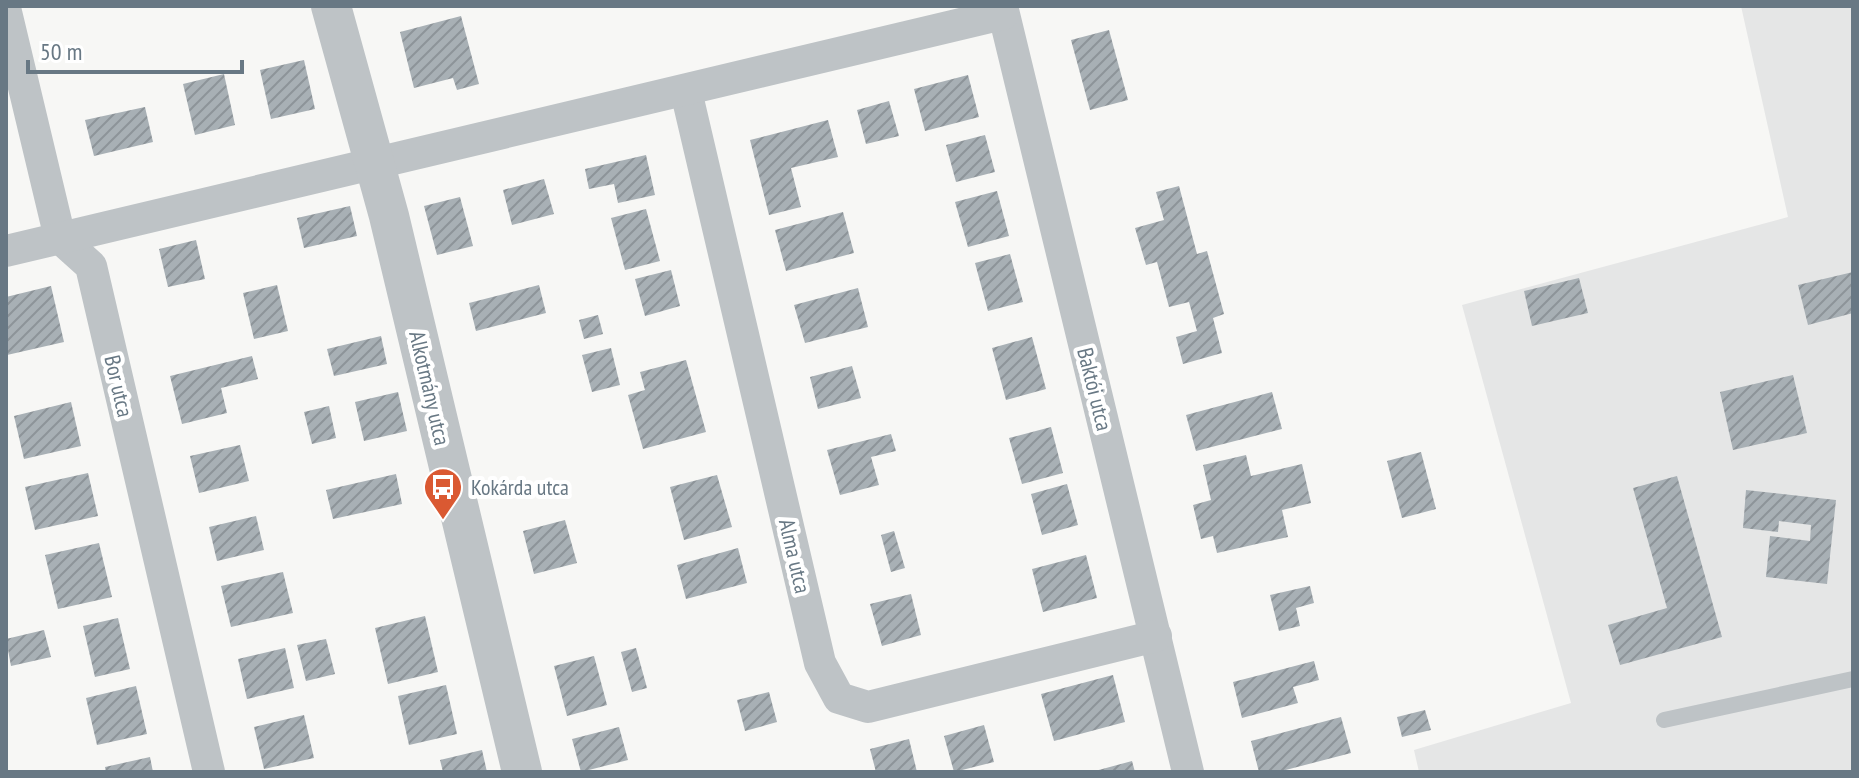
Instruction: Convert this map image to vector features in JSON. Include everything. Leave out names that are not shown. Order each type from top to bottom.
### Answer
[{"type":"street","name":"Alkotmány utca","points":[[331,6],[373,162],[522,772]]},
{"type":"street","points":[[6,251],[373,162],[686,91],[1002,10]]},
{"type":"street","name":"Baktói utca","points":[[1002,10],[1188,772]]},
{"type":"street","points":[[6,12],[60,238]]},
{"type":"street","name":"Alma utca","points":[[686,91],[820,663],[839,698],[868,707],[1156,636]]},
{"type":"street","name":"Bor utca","points":[[60,238],[91,266],[209,772]]},
{"type":"lane","points":[[1664,720],[1853,679]]},
{"type":"shaded area","points":[[1741,6],[1853,6],[1853,772],[1419,772],[1414,750],[1571,703],[1462,305],[1788,217]]},
{"type":"building","points":[[461,16],[479,84],[457,90],[453,78],[414,88],[400,32]]},
{"type":"building","points":[[1109,30],[1128,100],[1090,110],[1071,40]]},
{"type":"building","points":[[304,60],[315,109],[271,119],[260,70]]},
{"type":"building","points":[[224,74],[235,125],[195,135],[183,84]]},
{"type":"building","points":[[968,75],[979,117],[925,131],[914,89]]},
{"type":"building","points":[[889,101],[899,136],[866,144],[857,110]]},
{"type":"building","points":[[145,107],[153,142],[94,156],[85,120]]},
{"type":"building","points":[[828,120],[838,157],[791,168],[801,207],[769,215],[750,140]]},
{"type":"building","points":[[985,135],[995,172],[956,182],[946,145]]},
{"type":"building","points":[[646,155],[655,195],[618,203],[614,184],[589,189],[585,169]]},
{"type":"building","points":[[544,179],[554,214],[512,225],[503,190]]},
{"type":"building","points":[[1179,186],[1197,254],[1207,251],[1224,314],[1213,318],[1222,353],[1183,364],[1176,337],[1197,331],[1189,302],[1169,307],[1157,262],[1146,265],[1135,228],[1164,220],[1156,192]]},
{"type":"building","points":[[997,191],[1009,236],[968,247],[955,202]]},
{"type":"building","points":[[460,197],[473,246],[437,255],[424,206]]},
{"type":"building","points":[[350,206],[357,236],[304,248],[297,218]]},
{"type":"building","points":[[646,209],[660,261],[625,270],[611,218]]},
{"type":"building","points":[[843,212],[854,253],[786,271],[775,230]]},
{"type":"building","points":[[196,240],[205,279],[168,287],[159,249]]},
{"type":"building","points":[[1010,254],[1023,302],[988,311],[975,263]]},
{"type":"building","points":[[671,270],[680,306],[645,316],[635,279]]},
{"type":"building","points":[[1853,272],[1853,313],[1808,325],[1798,285]]},
{"type":"building","points":[[1579,278],[1588,313],[1532,326],[1524,291]]},
{"type":"building","points":[[277,285],[288,331],[254,339],[243,293]]},
{"type":"building","points":[[539,285],[546,313],[476,331],[469,303]]},
{"type":"building","points":[[51,286],[64,342],[7,355],[6,297]]},
{"type":"building","points":[[858,288],[868,327],[805,343],[794,305]]},
{"type":"building","points":[[598,315],[603,334],[584,339],[579,320]]},
{"type":"building","points":[[381,336],[387,364],[334,376],[327,349]]},
{"type":"building","points":[[1032,337],[1046,389],[1006,400],[992,348]]},
{"type":"building","points":[[611,348],[620,385],[592,392],[582,355]]},
{"type":"building","points":[[252,356],[258,379],[221,388],[227,413],[182,424],[170,376]]},
{"type":"building","points":[[686,360],[706,432],[643,449],[628,395],[645,390],[640,372]]},
{"type":"building","points":[[852,366],[861,398],[818,409],[810,377]]},
{"type":"building","points":[[1793,375],[1807,433],[1733,450],[1720,392]]},
{"type":"building","points":[[398,392],[407,431],[364,441],[355,402]]},
{"type":"building","points":[[1272,392],[1282,429],[1196,451],[1186,415]]},
{"type":"building","points":[[71,402],[81,446],[24,459],[14,416]]},
{"type":"building","points":[[329,406],[336,438],[312,444],[304,412]]},
{"type":"building","points":[[1051,427],[1063,473],[1022,484],[1009,438]]},
{"type":"building","points":[[891,434],[896,451],[871,457],[879,485],[840,495],[827,450]]},
{"type":"building","points":[[240,445],[249,481],[199,493],[190,456]]},
{"type":"building","points":[[1421,452],[1436,509],[1402,518],[1387,461]]},
{"type":"building","points":[[1246,455],[1251,476],[1302,464],[1311,503],[1282,510],[1288,537],[1217,553],[1213,536],[1201,539],[1193,505],[1211,500],[1203,465]]},
{"type":"building","points":[[88,473],[98,516],[35,530],[25,487]]},
{"type":"building","points":[[396,474],[402,504],[333,519],[326,490]]},
{"type":"building","points":[[717,475],[732,527],[684,540],[670,487]]},
{"type":"building","points":[[1677,476],[1722,637],[1620,665],[1608,625],[1667,608],[1633,488]]},
{"type":"building","points":[[1067,484],[1078,525],[1042,535],[1031,494]]},
{"type":"building","points":[[1746,490],[1836,500],[1827,584],[1766,577],[1770,536],[1810,541],[1811,525],[1779,521],[1778,532],[1743,528]]},
{"type":"building","points":[[256,516],[264,550],[217,561],[209,527]]},
{"type":"building","points":[[565,520],[577,563],[534,574],[523,531]]},
{"type":"building","points":[[894,531],[905,568],[891,572],[881,535]]},
{"type":"building","points":[[99,543],[112,597],[58,609],[45,555]]},
{"type":"building","points":[[738,548],[747,583],[686,599],[677,565]]},
{"type":"building","points":[[1086,555],[1097,598],[1043,612],[1032,569]]},
{"type":"building","points":[[283,572],[293,613],[231,627],[221,586]]},
{"type":"building","points":[[1310,586],[1314,603],[1296,608],[1300,626],[1279,631],[1270,595]]},
{"type":"building","points":[[911,594],[921,635],[882,646],[870,604]]},
{"type":"building","points":[[425,616],[438,672],[388,684],[375,628]]},
{"type":"building","points":[[118,618],[130,669],[95,677],[83,626]]},
{"type":"building","points":[[44,630],[51,657],[11,666],[6,639]]},
{"type":"building","points":[[326,639],[335,674],[306,681],[297,645]]},
{"type":"building","points":[[285,648],[294,688],[247,699],[238,659]]},
{"type":"building","points":[[636,648],[647,688],[632,692],[621,652]]},
{"type":"building","points":[[594,656],[607,705],[567,716],[554,666]]},
{"type":"building","points":[[1314,661],[1319,680],[1293,687],[1298,703],[1242,718],[1233,682]]},
{"type":"building","points":[[1113,675],[1125,722],[1054,741],[1041,694]]},
{"type":"building","points":[[446,685],[457,734],[409,745],[398,696]]},
{"type":"building","points":[[136,686],[147,734],[97,745],[86,698]]},
{"type":"building","points":[[769,692],[777,722],[745,731],[737,700]]},
{"type":"building","points":[[1425,710],[1431,730],[1402,737],[1397,717]]},
{"type":"building","points":[[304,715],[314,758],[264,769],[254,727]]},
{"type":"building","points":[[1341,717],[1351,753],[1278,772],[1259,772],[1251,741]]},
{"type":"building","points":[[984,725],[994,762],[954,772],[944,736]]},
{"type":"building","points":[[619,727],[628,760],[581,772],[572,739]]},
{"type":"building","points":[[909,739],[917,772],[876,772],[870,749]]},
{"type":"building","points":[[482,750],[487,772],[443,772],[440,760]]},
{"type":"building","points":[[150,757],[153,772],[106,772],[105,767]]},
{"type":"building","points":[[1132,761],[1135,772],[1095,772],[1095,771]]},
{"type":"place","name":"Kokárda utca","points":[[443,521]]}]
